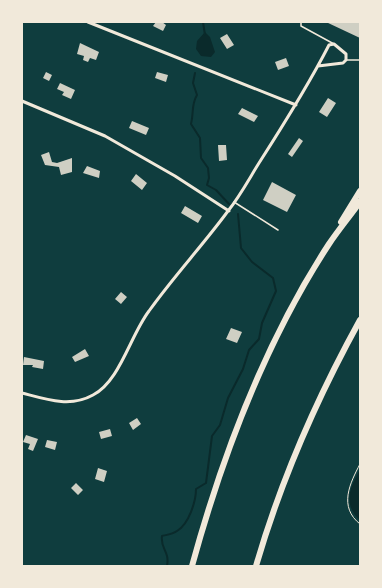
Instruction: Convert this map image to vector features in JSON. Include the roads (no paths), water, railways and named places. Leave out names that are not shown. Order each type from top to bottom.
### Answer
[{"type":"highway","points":[[192,566],[219,475],[248,399],[310,274],[360,191]]},
{"type":"highway","points":[[330,243],[360,202]]},
{"type":"highway","points":[[256,566],[276,504],[298,447],[329,378],[360,320]]},
{"type":"street","points":[[88,22],[296,105]]},
{"type":"street","points":[[22,393],[64,402],[79,401],[92,396],[104,387],[114,376],[133,336],[149,311],[229,210],[296,105],[329,45],[334,44],[346,54],[346,60],[339,64],[318,66]]},
{"type":"street","points":[[22,101],[85,127],[118,143],[176,176],[229,210]]},
{"type":"lane","points":[[301,22],[301,26],[334,44]]},
{"type":"lane","points":[[346,60],[360,60]]},
{"type":"lane","points":[[234,202],[278,230]]},
{"type":"water","points":[[205,32],[210,37],[215,52],[211,57],[201,56],[196,49],[197,41]]},
{"type":"water","points":[[360,469],[360,521],[354,514],[349,501],[353,483]]},
{"type":"waterway","points":[[203,22],[205,35]]},
{"type":"waterway","points":[[195,73],[193,83],[197,95],[193,105],[191,124],[200,138],[201,158],[208,168],[209,178],[207,185],[216,190],[229,204]]},
{"type":"waterway","points":[[167,566],[168,561],[162,544],[162,536],[175,532],[181,528],[191,512],[195,500],[196,489],[206,483],[212,436],[220,425],[228,398],[243,369],[249,350],[259,339],[262,323],[276,291],[273,278],[252,262],[241,248],[238,214]]}]
